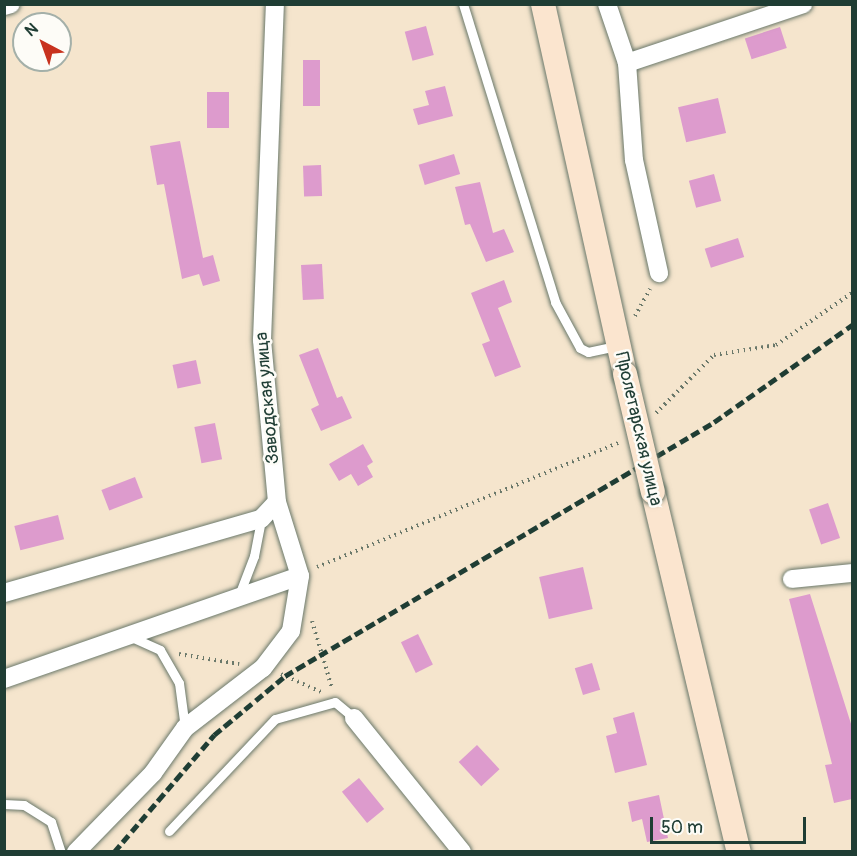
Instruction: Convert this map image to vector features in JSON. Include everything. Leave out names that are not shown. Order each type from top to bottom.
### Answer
[{"type":"main road","name":"Пролетарская улица","points":[[543,4],[652,492],[739,852]]},
{"type":"street","points":[[4,6],[11,4]]},
{"type":"street","name":"Заводская улица","points":[[275,4],[262,340],[277,502],[300,576]]},
{"type":"street","points":[[607,4],[627,63],[634,160],[659,273]]},
{"type":"street","points":[[627,63],[803,4]]},
{"type":"street","points":[[4,593],[261,519],[277,502]]},
{"type":"street","points":[[792,579],[852,573]]},
{"type":"street","points":[[4,679],[239,595],[300,576],[291,631],[263,668],[186,728],[153,773],[76,852]]},
{"type":"street","points":[[354,718],[462,852]]},
{"type":"lane","points":[[463,4],[555,302],[580,348],[588,352],[619,346]]},
{"type":"lane","points":[[239,595],[254,556],[261,519]]},
{"type":"lane","points":[[128,636],[160,650],[179,682],[186,728]]},
{"type":"lane","points":[[169,831],[275,719],[335,702],[354,718]]},
{"type":"lane","points":[[4,804],[24,805],[51,822],[61,852]]},
{"type":"path","points":[[619,346],[659,273]]},
{"type":"path","points":[[651,417],[714,355],[776,345],[852,293]]},
{"type":"path","points":[[300,576],[357,547],[610,450],[626,437]]},
{"type":"building","points":[[426,26],[434,55],[413,61],[405,32]]},
{"type":"building","points":[[780,27],[787,48],[752,59],[745,38]]},
{"type":"building","points":[[303,60],[320,60],[320,106],[303,106]]},
{"type":"building","points":[[445,86],[453,116],[418,125],[413,109],[429,105],[425,91]]},
{"type":"building","points":[[207,92],[229,92],[229,128],[207,128]]},
{"type":"building","points":[[718,98],[726,133],[686,142],[678,107]]},
{"type":"building","points":[[180,141],[203,258],[213,255],[220,281],[203,286],[199,274],[182,279],[164,184],[157,185],[150,146]]},
{"type":"building","points":[[454,154],[460,174],[425,185],[419,165]]},
{"type":"building","points":[[321,165],[322,196],[304,197],[303,166]]},
{"type":"building","points":[[714,174],[721,201],[696,208],[689,181]]},
{"type":"building","points":[[480,182],[493,233],[504,229],[514,252],[486,262],[470,224],[465,225],[455,187]]},
{"type":"building","points":[[738,238],[744,257],[711,268],[705,249]]},
{"type":"building","points":[[322,264],[324,299],[303,300],[301,265]]},
{"type":"building","points":[[504,280],[512,302],[498,308],[521,367],[495,377],[482,344],[490,341],[471,293]]},
{"type":"building","points":[[318,348],[337,398],[342,396],[352,418],[321,431],[311,409],[319,405],[299,355]]},
{"type":"building","points":[[196,360],[201,383],[178,388],[173,365]]},
{"type":"building","points":[[215,423],[222,459],[201,463],[194,427]]},
{"type":"building","points":[[363,444],[373,462],[367,466],[373,477],[358,486],[351,474],[339,481],[329,464]]},
{"type":"building","points":[[135,477],[143,498],[109,510],[101,490]]},
{"type":"building","points":[[828,503],[840,538],[821,544],[809,510]]},
{"type":"building","points":[[58,515],[64,539],[20,550],[14,526]]},
{"type":"building","points":[[583,567],[593,609],[549,619],[539,577]]},
{"type":"building","points":[[810,594],[852,727],[852,799],[834,803],[825,765],[832,764],[789,599]]},
{"type":"building","points":[[418,634],[433,665],[416,673],[401,642]]},
{"type":"building","points":[[592,663],[600,690],[583,695],[575,668]]},
{"type":"building","points":[[634,712],[647,765],[615,773],[606,736],[617,733],[613,718]]},
{"type":"building","points":[[477,745],[500,769],[481,786],[459,762]]},
{"type":"building","points":[[359,778],[384,809],[367,823],[342,792]]},
{"type":"building","points":[[659,795],[668,838],[647,842],[642,819],[632,822],[628,802]]},
{"type":"railway","points":[[114,852],[214,735],[285,676],[714,422],[852,325]]}]
